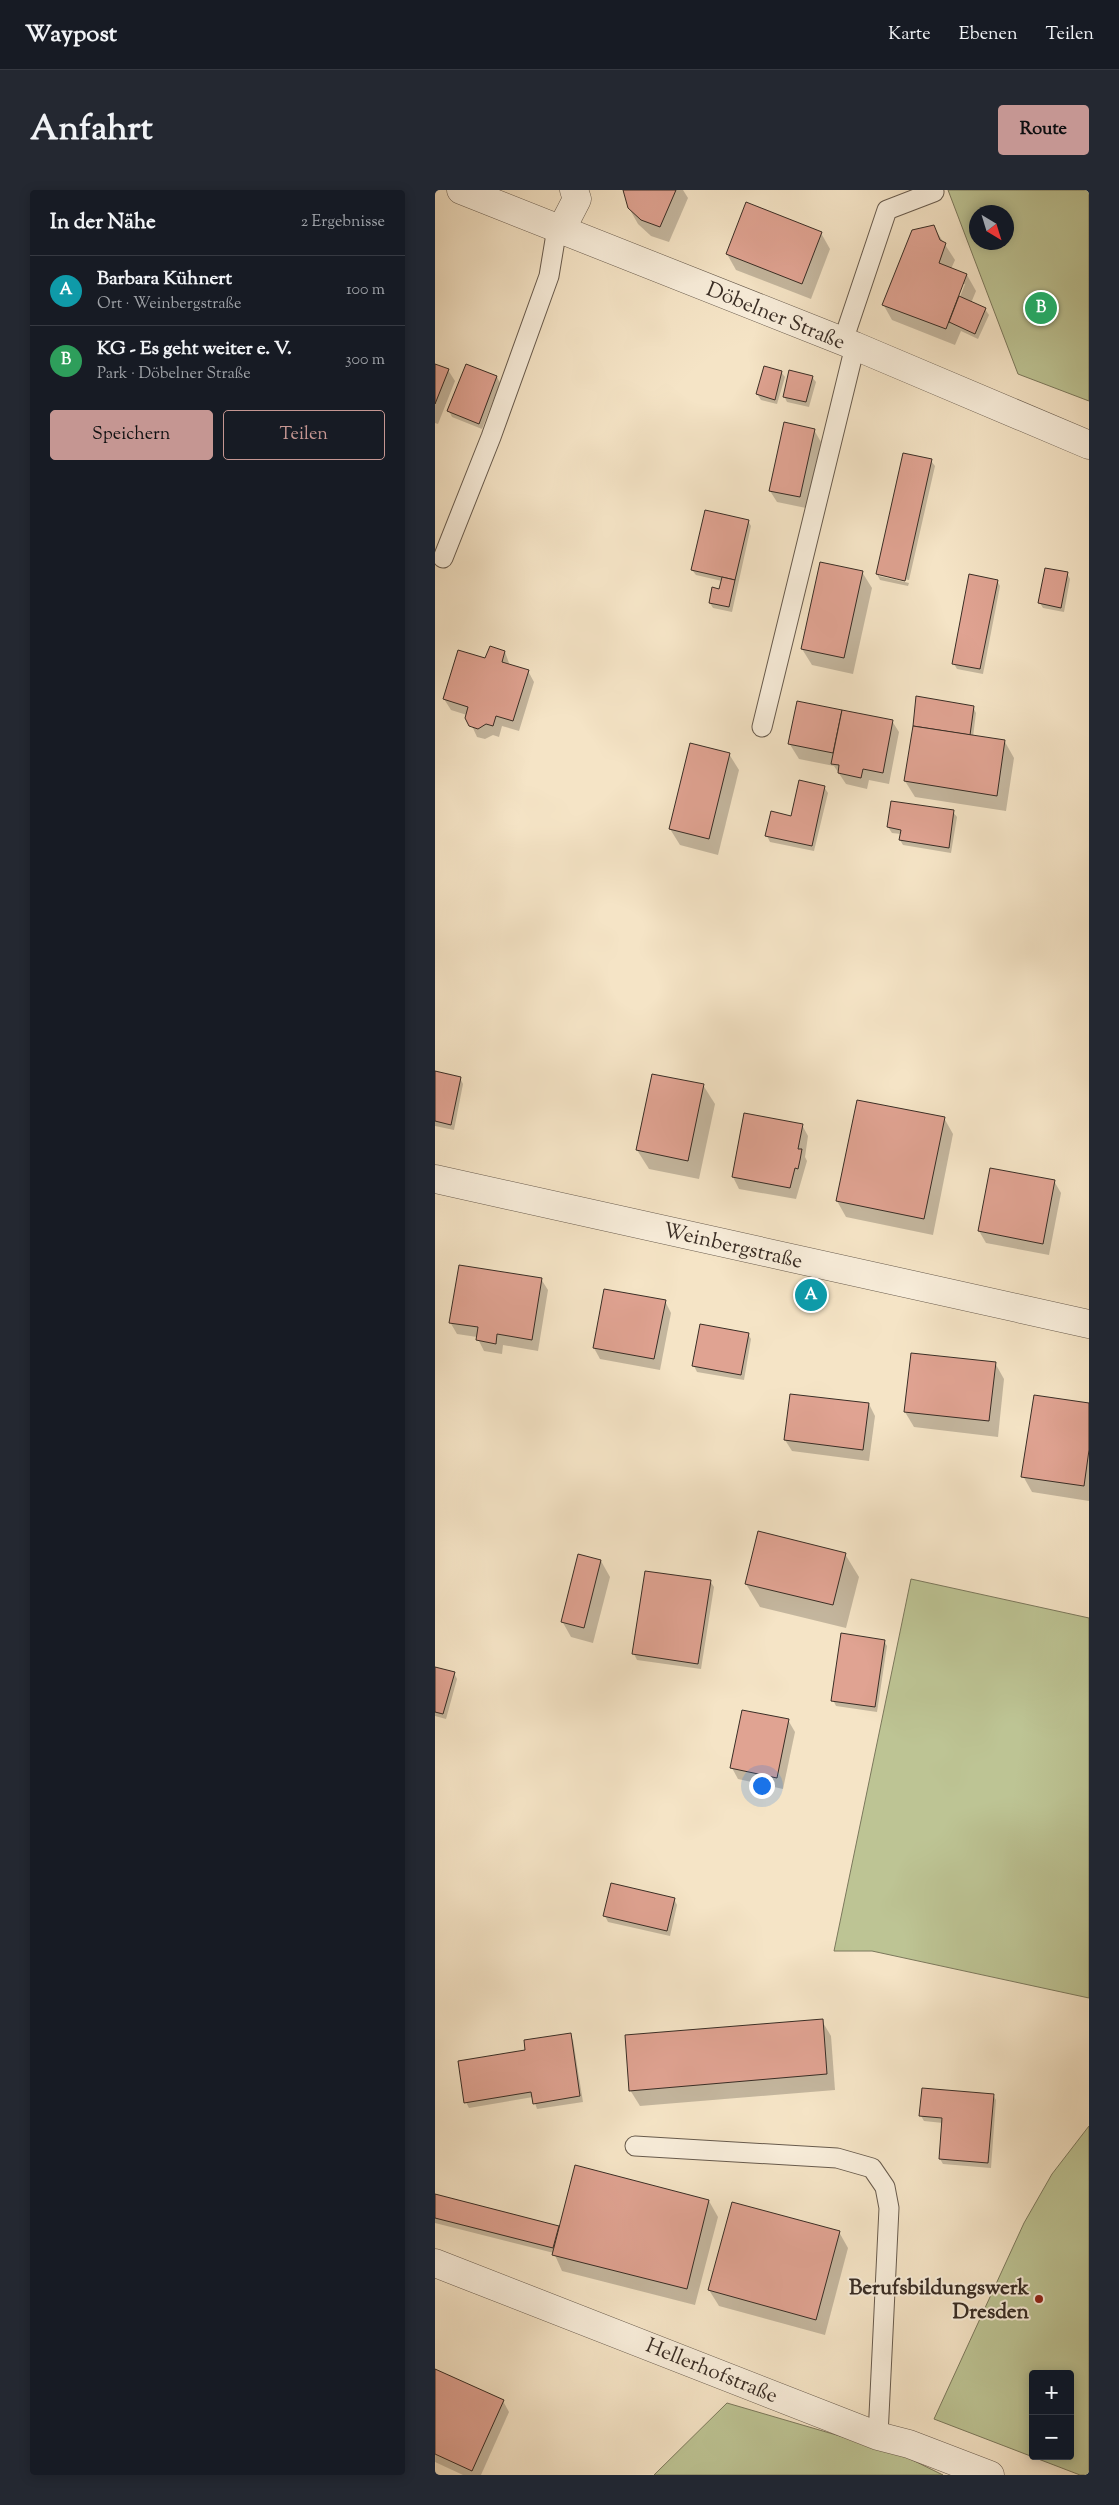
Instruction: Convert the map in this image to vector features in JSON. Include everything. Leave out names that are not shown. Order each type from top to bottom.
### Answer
[{"type":"street","name":"Döbelner Straße","points":[[461,190],[849,344],[1089,444]]},
{"type":"street","points":[[559,229],[577,199],[574,190]]},
{"type":"street","name":"Weinbergstraße","points":[[435,1179],[1089,1324]]},
{"type":"street","name":"Hellerhofstraße","points":[[435,2263],[878,2436],[909,2444],[990,2475]]},
{"type":"lane","points":[[763,727],[849,344],[887,210],[935,192]]},
{"type":"lane","points":[[443,558],[491,437],[549,276],[559,229]]},
{"type":"lane","points":[[635,2146],[837,2158],[872,2168],[885,2187],[889,2208],[878,2436]]},
{"type":"green space","points":[[948,190],[1089,190],[1089,401],[1018,374],[971,250],[1014,250],[1014,205],[969,205],[969,245]]},
{"type":"green space","points":[[911,1579],[1089,1618],[1089,1998],[872,1951],[834,1951]]},
{"type":"green space","name":"Berufsbildungswerk Dresden","points":[[1089,2126],[1089,2475],[1080,2475],[1041,2460],[1074,2460],[1074,2370],[1029,2370],[1029,2455],[934,2419],[1024,2223],[1052,2174]]},
{"type":"green space","points":[[727,2403],[898,2453],[943,2475],[654,2475]]},
{"type":"building","points":[[623,190],[676,190],[660,227],[641,220],[628,208]]},
{"type":"building","points":[[746,202],[822,232],[802,284],[726,254]]},
{"type":"building","points":[[934,225],[940,240],[946,243],[939,263],[967,274],[946,329],[882,305],[912,230]]},
{"type":"building","points":[[959,296],[986,308],[975,334],[949,322]]},
{"type":"building","points":[[435,364],[449,369],[435,404]]},
{"type":"building","points":[[466,364],[497,376],[479,424],[447,411]]},
{"type":"building","points":[[764,366],[782,371],[775,400],[756,394]]},
{"type":"building","points":[[789,370],[813,376],[806,402],[783,397]]},
{"type":"building","points":[[784,422],[815,429],[800,497],[769,491]]},
{"type":"building","points":[[903,453],[932,459],[905,581],[876,574]]},
{"type":"building","points":[[705,510],[749,520],[735,580],[691,570]]},
{"type":"building","points":[[820,562],[863,571],[844,658],[801,649]]},
{"type":"building","points":[[1045,568],[1068,572],[1061,608],[1038,603]]},
{"type":"building","points":[[969,574],[998,580],[980,669],[952,664]]},
{"type":"building","points":[[722,577],[735,580],[729,607],[709,603],[712,587],[719,589]]},
{"type":"building","points":[[490,646],[505,651],[502,662],[529,670],[513,721],[496,716],[493,726],[486,724],[478,729],[469,726],[465,718],[468,707],[443,699],[458,650],[485,658]]},
{"type":"building","points":[[916,696],[974,706],[970,735],[913,726]]},
{"type":"building","points":[[797,701],[842,710],[833,753],[788,744]]},
{"type":"building","points":[[842,710],[893,720],[883,773],[863,769],[861,778],[838,773],[839,765],[831,764]]},
{"type":"building","points":[[913,726],[1005,740],[997,796],[904,781]]},
{"type":"building","points":[[690,743],[730,753],[709,839],[669,829]]},
{"type":"building","points":[[799,780],[825,786],[812,846],[765,836],[771,811],[791,816]]},
{"type":"building","points":[[891,801],[954,810],[949,848],[899,840],[901,830],[887,827]]},
{"type":"building","points":[[435,1071],[461,1077],[451,1125],[435,1121]]},
{"type":"building","points":[[652,1074],[704,1084],[688,1161],[636,1150]]},
{"type":"building","points":[[857,1100],[945,1117],[924,1219],[836,1201]]},
{"type":"building","points":[[744,1113],[803,1124],[798,1149],[802,1149],[800,1160],[798,1169],[795,1168],[790,1188],[732,1177]]},
{"type":"building","points":[[990,1168],[1055,1180],[1043,1244],[978,1231]]},
{"type":"building","points":[[459,1265],[542,1278],[532,1340],[497,1334],[496,1344],[476,1340],[478,1327],[449,1323]]},
{"type":"building","points":[[604,1289],[666,1300],[654,1359],[593,1348]]},
{"type":"building","points":[[700,1324],[749,1333],[741,1375],[692,1366]]},
{"type":"building","points":[[911,1353],[996,1362],[989,1421],[904,1412]]},
{"type":"building","points":[[790,1394],[869,1403],[863,1450],[784,1440]]},
{"type":"building","points":[[1034,1395],[1089,1403],[1089,1450],[1084,1486],[1021,1477]]},
{"type":"building","points":[[758,1531],[846,1553],[833,1605],[745,1584]]},
{"type":"building","points":[[578,1554],[601,1560],[584,1628],[561,1622]]},
{"type":"building","points":[[645,1571],[711,1580],[698,1664],[632,1654]]},
{"type":"building","points":[[841,1633],[885,1640],[875,1707],[831,1701]]},
{"type":"building","points":[[435,1667],[455,1672],[443,1714],[435,1712]]},
{"type":"building","points":[[742,1710],[789,1719],[777,1778],[730,1768]]},
{"type":"building","points":[[611,1883],[675,1898],[667,1931],[603,1916]]},
{"type":"building","points":[[823,2019],[827,2074],[629,2091],[625,2035]]},
{"type":"building","points":[[571,2033],[580,2096],[533,2104],[531,2092],[464,2103],[458,2061],[525,2050],[524,2040]]},
{"type":"building","points":[[922,2088],[994,2094],[988,2163],[939,2159],[942,2118],[919,2116]]},
{"type":"building","points":[[575,2165],[709,2200],[687,2289],[552,2255]]},
{"type":"building","points":[[435,2194],[559,2226],[553,2248],[435,2218]]},
{"type":"building","points":[[732,2202],[840,2231],[816,2320],[708,2290]]},
{"type":"building","points":[[435,2369],[504,2400],[472,2471],[435,2454]]},
{"type":"place","name":"KG - Es geht weiter e. V.","points":[[1041,308]]},
{"type":"place","name":"Barbara Kühnert","points":[[811,1295]]},
{"type":"place","name":"Berufsbildungswerk Dresden","points":[[1039,2299]]}]
